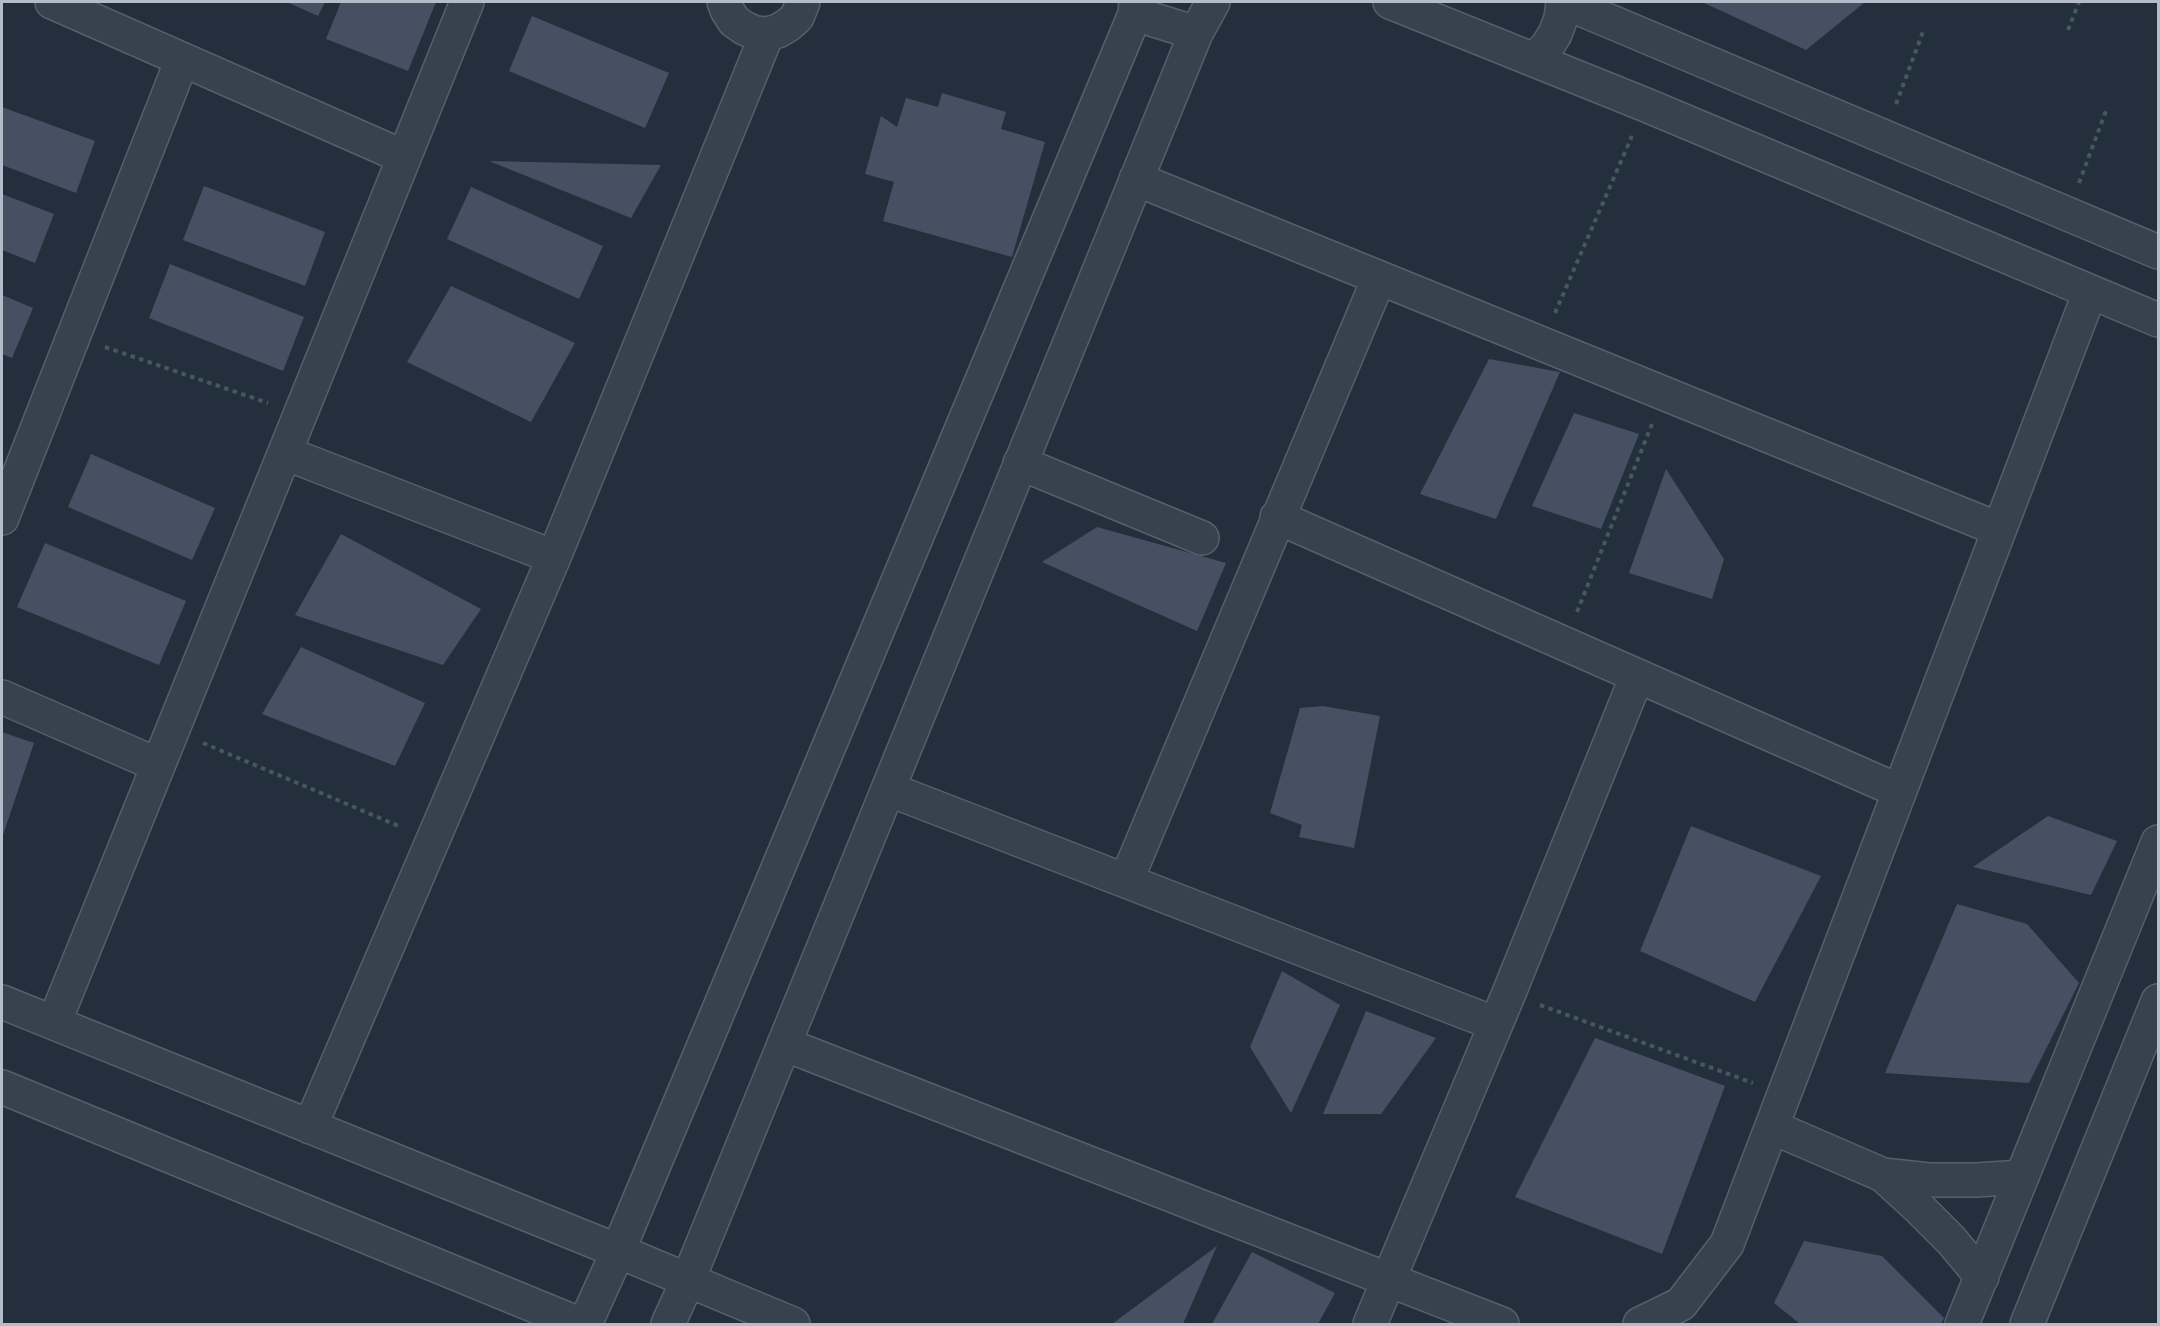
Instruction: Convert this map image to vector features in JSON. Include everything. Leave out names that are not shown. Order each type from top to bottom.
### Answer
[{"type":"street","points":[[52,2],[404,157]]},
{"type":"street","points":[[54,1023],[467,2]]},
{"type":"street","points":[[724,2],[734,21],[755,33],[778,31],[788,25],[797,16],[803,2]]},
{"type":"street","points":[[668,1324],[688,1280],[1196,33],[1213,2]]},
{"type":"street","points":[[1390,2],[1427,9],[1534,59],[2158,320]]},
{"type":"street","points":[[1534,59],[1546,48],[1555,34],[1561,18],[1563,2],[2158,252]]},
{"type":"street","points":[[585,1324],[618,1251],[1135,8],[1196,33]]},
{"type":"street","points":[[310,1127],[554,557],[767,33]]},
{"type":"street","points":[[2,518],[182,60]]},
{"type":"street","points":[[1136,179],[1998,529]]},
{"type":"street","points":[[1126,881],[1379,278]]},
{"type":"street","points":[[1640,1324],[1681,1304],[1727,1244],[2090,292]]},
{"type":"street","points":[[285,453],[554,557]]},
{"type":"street","points":[[1020,463],[1202,538]]},
{"type":"street","points":[[1277,517],[1899,791]]},
{"type":"street","points":[[1370,1324],[1509,993],[1636,676]]},
{"type":"street","points":[[2,697],[158,765]]},
{"type":"street","points":[[888,789],[1496,1024]]},
{"type":"street","points":[[1962,1324],[2158,842]]},
{"type":"street","points":[[2027,1324],[2158,1001]]},
{"type":"street","points":[[2,1002],[793,1324]]},
{"type":"street","points":[[784,1044],[1502,1324]]},
{"type":"street","points":[[2,1087],[579,1324]]},
{"type":"street","points":[[1772,1127],[1883,1175],[1929,1180],[2022,1177]]},
{"type":"street","points":[[1883,1175],[1951,1240],[1982,1277]]},
{"type":"path","points":[[2068,30],[2079,2]]},
{"type":"path","points":[[1884,136],[1924,29]]},
{"type":"path","points":[[1541,344],[1646,105]]},
{"type":"path","points":[[2068,213],[2107,108]]},
{"type":"path","points":[[73,336],[300,414]]},
{"type":"path","points":[[1564,644],[1665,394]]},
{"type":"path","points":[[172,730],[433,841]]},
{"type":"path","points":[[1509,993],[1784,1095]]},
{"type":"building","points":[[287,2],[325,2],[318,16]]},
{"type":"building","points":[[341,2],[436,2],[408,71],[326,39]]},
{"type":"building","points":[[1702,2],[1865,2],[1806,50]]},
{"type":"building","points":[[532,16],[669,73],[645,128],[509,71]]},
{"type":"building","points":[[942,93],[1006,112],[1001,129],[1045,142],[1012,257],[883,221],[894,182],[865,174],[881,116],[897,127],[906,98],[938,107]]},
{"type":"building","points":[[2,107],[95,141],[76,193],[2,165]]},
{"type":"building","points":[[489,161],[661,165],[631,218]]},
{"type":"building","points":[[204,186],[325,232],[305,286],[183,240]]},
{"type":"building","points":[[471,187],[603,246],[579,299],[447,239]]},
{"type":"building","points":[[2,194],[54,214],[35,263],[2,250]]},
{"type":"building","points":[[170,264],[304,317],[283,371],[149,318]]},
{"type":"building","points":[[451,286],[575,343],[531,422],[407,362]]},
{"type":"building","points":[[2,295],[33,308],[12,358],[2,354]]},
{"type":"building","points":[[1489,359],[1560,372],[1496,519],[1420,494]]},
{"type":"building","points":[[1574,413],[1639,434],[1601,529],[1532,506]]},
{"type":"building","points":[[91,454],[215,508],[192,560],[68,507]]},
{"type":"building","points":[[1666,469],[1724,559],[1712,599],[1629,573]]},
{"type":"building","points":[[1097,527],[1226,563],[1197,631],[1042,562]]},
{"type":"building","points":[[341,534],[481,609],[443,665],[295,615]]},
{"type":"building","points":[[45,543],[186,601],[159,665],[17,607]]},
{"type":"building","points":[[301,647],[425,703],[395,766],[262,714]]},
{"type":"building","points":[[1323,706],[1380,716],[1354,848],[1299,837],[1302,825],[1270,813],[1300,708]]},
{"type":"building","points":[[2,732],[34,743],[2,838]]},
{"type":"building","points":[[2048,816],[2117,841],[2091,895],[1973,867]]},
{"type":"building","points":[[1691,826],[1821,876],[1755,1002],[1640,951]]},
{"type":"building","points":[[1957,904],[2027,924],[2079,983],[2029,1083],[1885,1073]]},
{"type":"building","points":[[1282,971],[1340,1005],[1291,1113],[1250,1047]]},
{"type":"building","points":[[1366,1011],[1436,1038],[1381,1114],[1323,1114]]},
{"type":"building","points":[[1595,1038],[1725,1086],[1662,1254],[1515,1197]]},
{"type":"building","points":[[1804,1241],[1882,1256],[1944,1318],[1941,1324],[1800,1324],[1774,1303]]},
{"type":"building","points":[[1217,1246],[1183,1324],[1112,1324]]},
{"type":"building","points":[[1252,1252],[1335,1293],[1318,1324],[1212,1324]]}]
